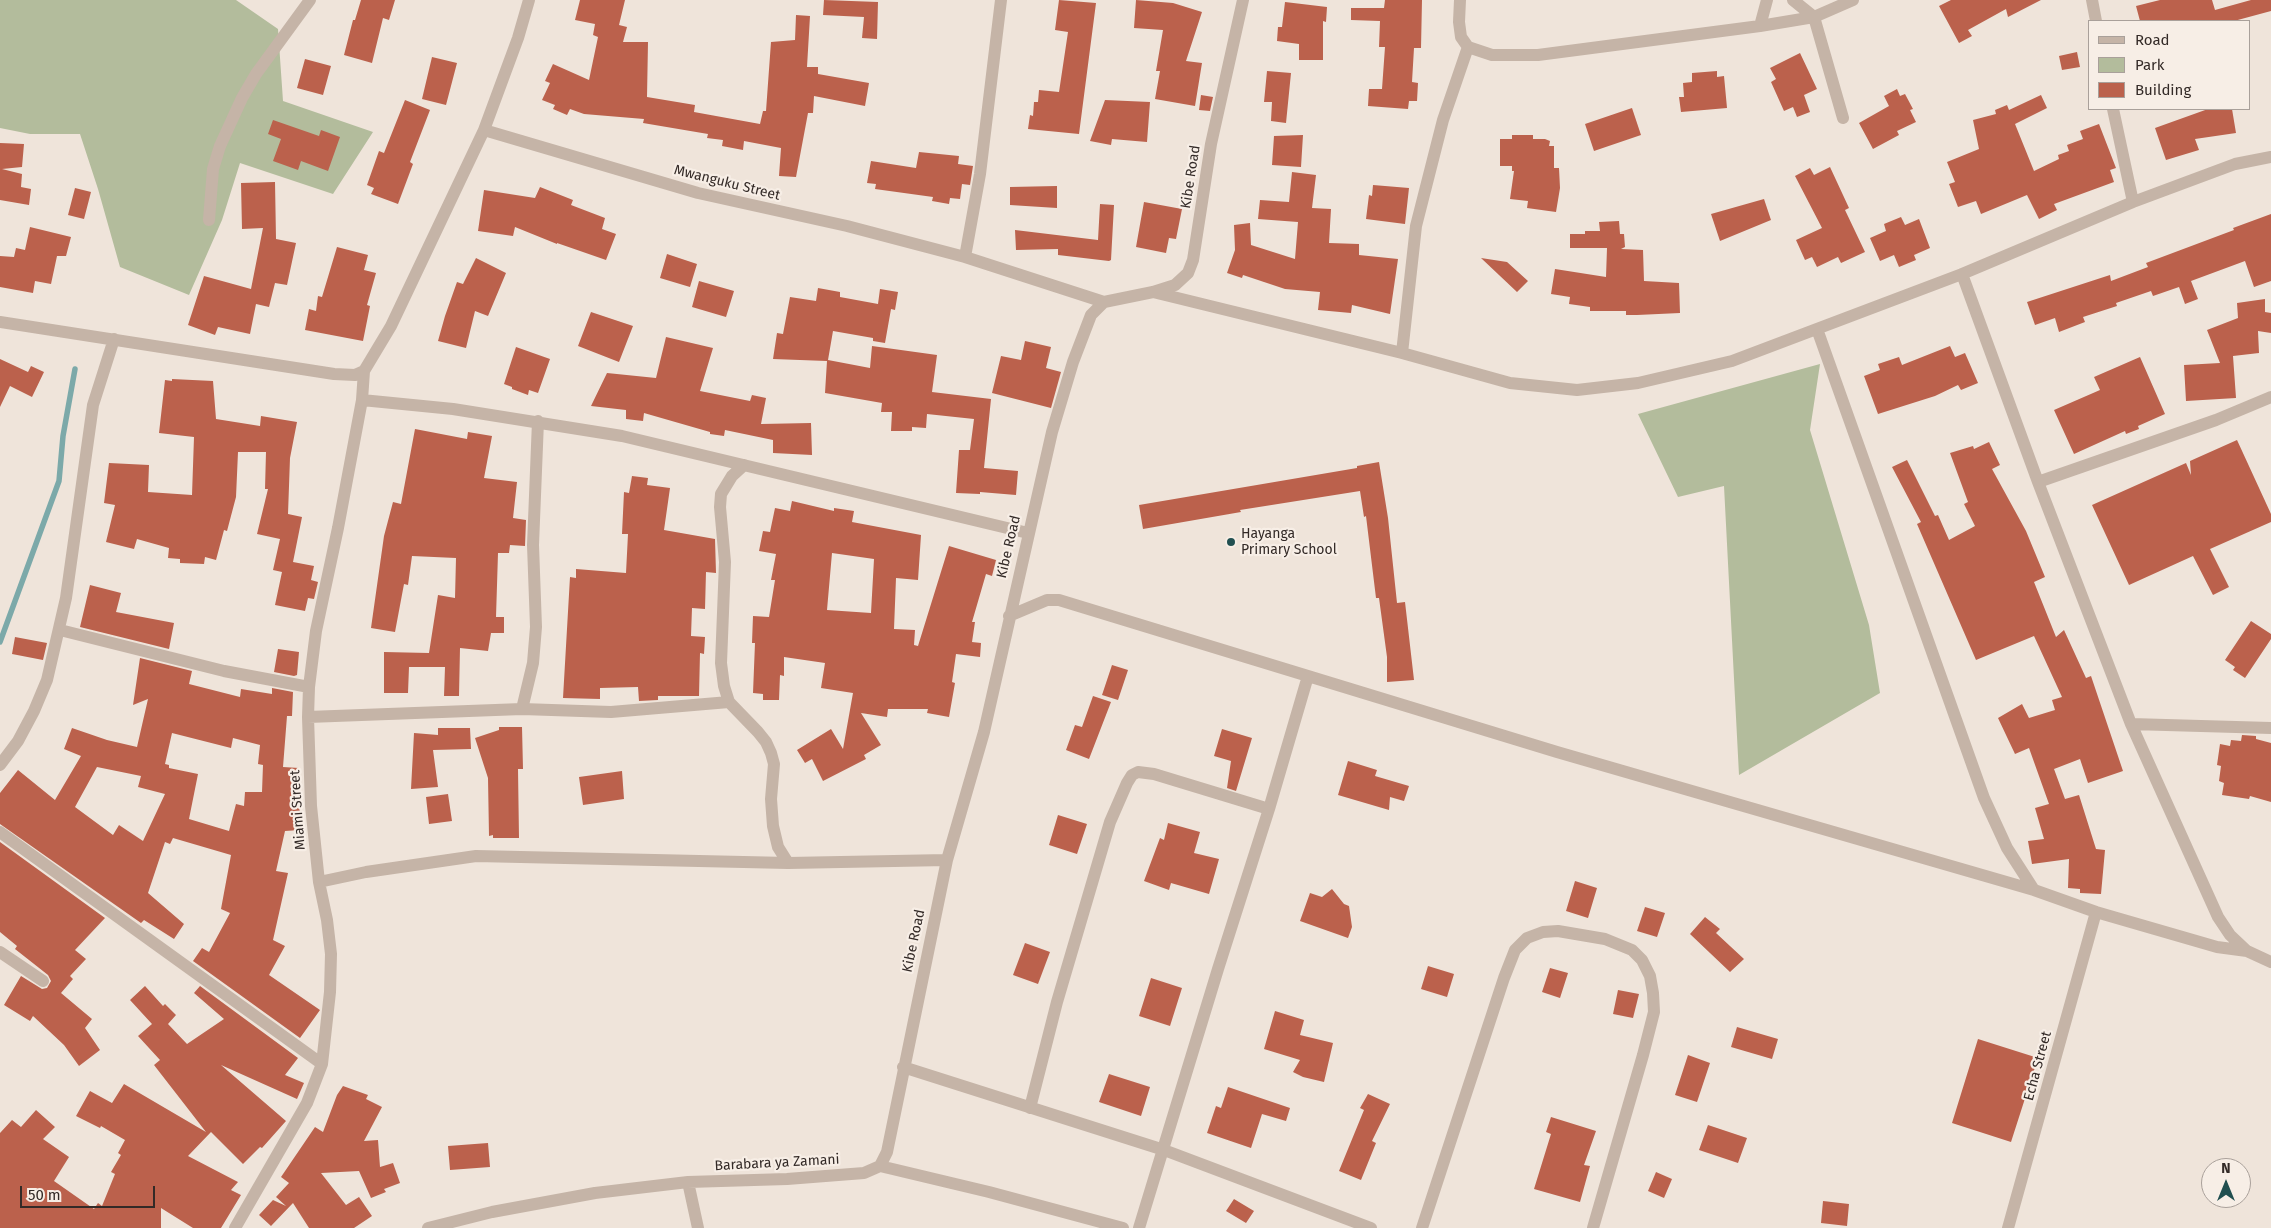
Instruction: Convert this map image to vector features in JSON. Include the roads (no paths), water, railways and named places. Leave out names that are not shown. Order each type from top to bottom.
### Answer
[{"type":"street","points":[[209,220],[213,170],[220,146],[242,98],[256,74],[310,0]]},
{"type":"street","points":[[0,322],[334,374],[355,375],[364,371],[391,326],[484,130],[518,38],[529,0]]},
{"type":"street","points":[[965,257],[980,174],[1002,0]]},
{"type":"street","name":"Kibe Road","points":[[880,1166],[887,1152],[947,860],[984,732],[1052,432],[1073,362],[1091,315],[1104,302],[1153,292],[1175,285],[1188,273],[1193,260],[1211,144],[1243,0]]},
{"type":"street","points":[[1460,0],[1459,22],[1461,37],[1468,47],[1492,55],[1538,55],[1760,26],[1814,16],[1853,0]]},
{"type":"street","points":[[1760,26],[1766,0]]},
{"type":"street","points":[[1793,0],[1814,16],[1843,118]]},
{"type":"street","points":[[2092,0],[2096,20]]},
{"type":"street","points":[[1402,353],[1416,226],[1443,120],[1468,47]]},
{"type":"street","points":[[2113,110],[2133,202]]},
{"type":"street","name":"Mwanguku Street","points":[[484,130],[698,193],[847,226],[965,257],[1104,302]]},
{"type":"street","points":[[1153,292],[1402,353],[1510,383],[1577,390],[1638,383],[1732,361],[1962,274],[2133,202],[2235,164],[2271,157]]},
{"type":"street","points":[[1962,274],[2038,482],[2131,724],[2218,917],[2230,935],[2247,951]]},
{"type":"street","points":[[1817,329],[1984,798],[2007,848],[2034,890]]},
{"type":"street","points":[[0,765],[18,741],[34,711],[47,680],[60,630],[93,405],[114,339]]},
{"type":"street","name":"Miami Street","points":[[235,1228],[307,1103],[322,1064],[330,992],[331,954],[327,920],[318,882],[311,806],[308,717],[309,687],[316,631],[362,400],[364,371]]},
{"type":"street","points":[[2038,482],[2216,420],[2271,398]]},
{"type":"street","points":[[362,400],[453,409],[538,421],[622,436],[1028,533]]},
{"type":"street","points":[[522,709],[533,663],[536,627],[533,546],[538,421]]},
{"type":"street","points":[[744,464],[726,485],[721,494],[720,507],[725,562],[721,663],[724,686],[729,702],[762,737],[771,753],[774,764],[773,826],[778,848],[788,863]]},
{"type":"street","points":[[1009,616],[1047,600],[1054,599],[1557,752],[2034,890],[2096,912],[2209,945],[2247,951],[2271,962]]},
{"type":"street","points":[[60,630],[224,671],[309,687]]},
{"type":"street","points":[[1139,1228],[1269,809],[1308,676]]},
{"type":"street","points":[[308,717],[522,709],[611,712],[729,702]]},
{"type":"street","points":[[2131,724],[2271,728]]},
{"type":"street","points":[[1030,1108],[1057,1002],[1110,822],[1132,776],[1138,772],[1154,774],[1269,809]]},
{"type":"street","points":[[0,832],[322,1064]]},
{"type":"street","points":[[318,882],[375,870],[476,856],[788,863],[947,860]]},
{"type":"street","name":"Echa Street","points":[[2008,1228],[2096,912]]},
{"type":"street","points":[[1422,1228],[1500,987],[1516,950],[1527,938],[1543,932],[1558,931],[1605,939],[1632,950],[1642,960],[1650,976],[1653,993],[1654,1012],[1643,1055],[1592,1228]]},
{"type":"street","points":[[0,952],[44,981]]},
{"type":"street","points":[[903,1067],[1164,1150],[1371,1228]]},
{"type":"street","points":[[880,1166],[989,1192],[1122,1228]]},
{"type":"street","name":"Barabara ya Zamani","points":[[430,1228],[492,1212],[595,1193],[688,1182],[788,1179],[864,1173],[880,1166]]},
{"type":"street","points":[[688,1182],[698,1228]]},
{"type":"waterway","points":[[0,642],[59,481],[63,436],[75,369]]},
{"type":"place","name":"Hayanga Primary School","points":[[1231,542]]}]
